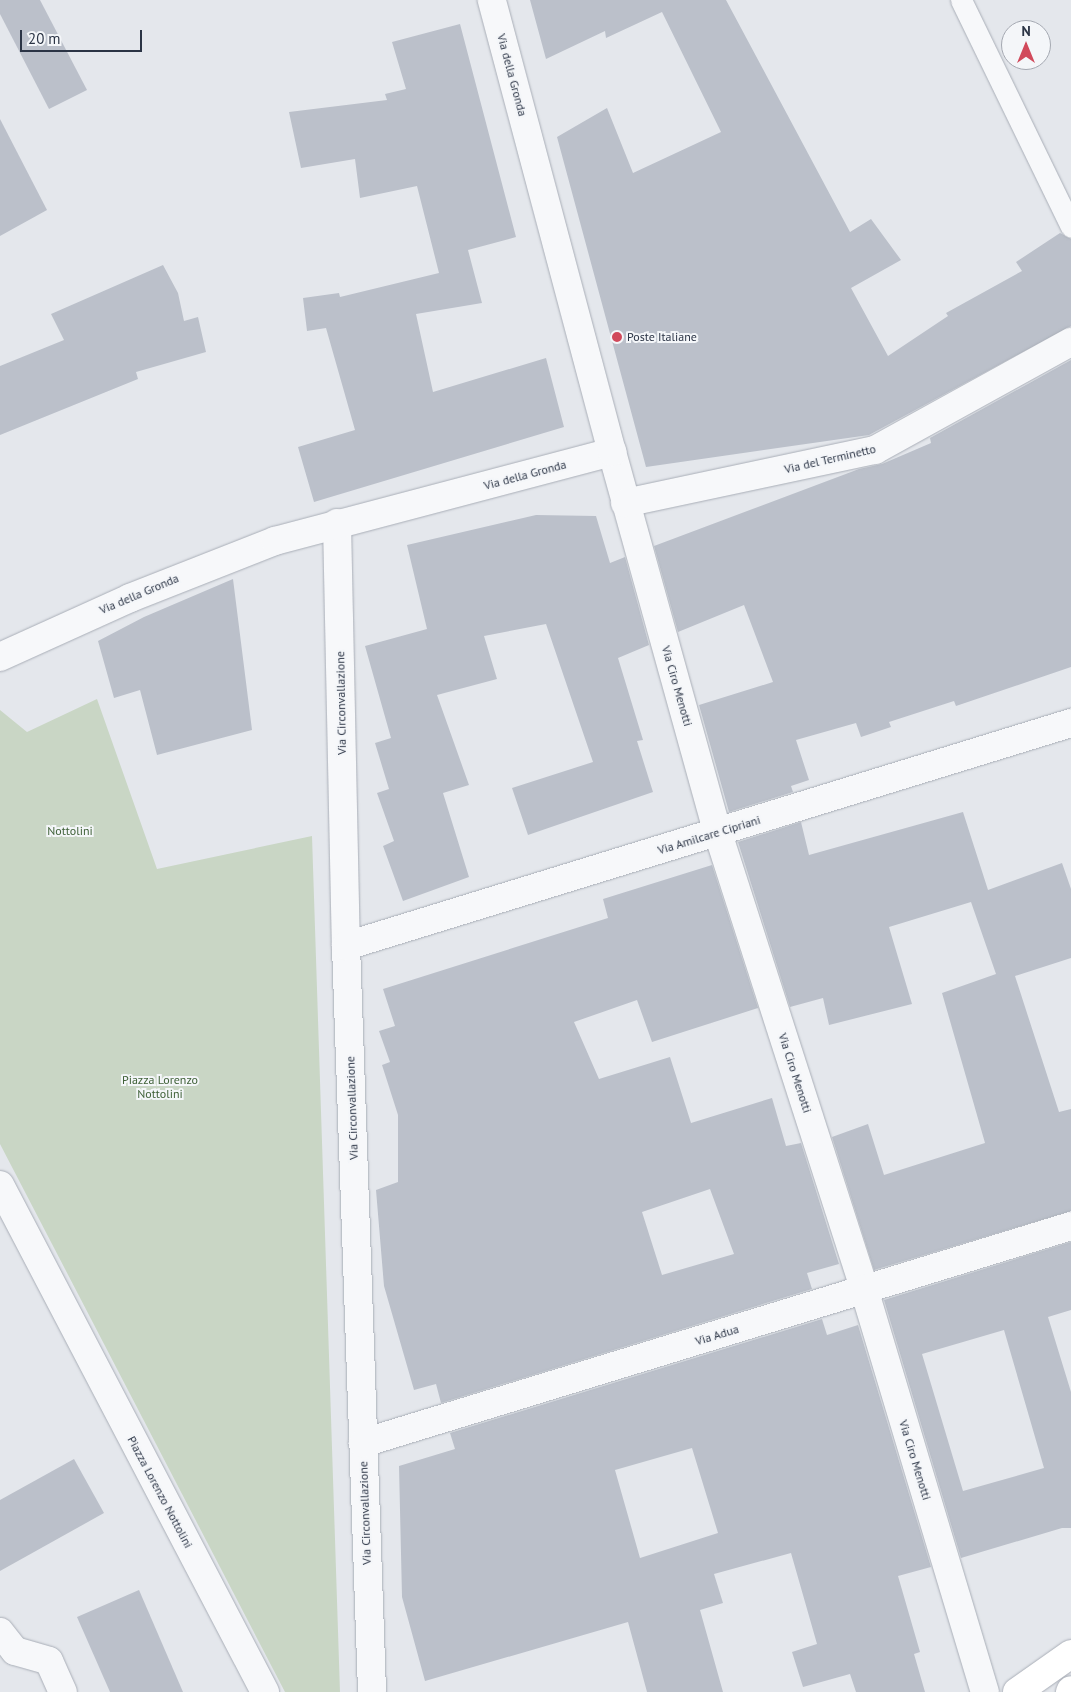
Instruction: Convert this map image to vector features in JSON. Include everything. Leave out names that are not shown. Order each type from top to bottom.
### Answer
[{"type":"main road","points":[[1017,1692],[1071,1654]]},
{"type":"street","name":"Via della Gronda","points":[[0,657],[208,565],[337,523],[612,452],[492,0]]},
{"type":"street","name":"Via del Terminetto","points":[[625,503],[875,450],[1071,342]]},
{"type":"street","name":"Via Ciro Menotti","points":[[612,452],[718,833],[864,1289],[985,1692]]},
{"type":"street","name":"Via Circonvallazione","points":[[337,523],[346,946],[372,1692]]},
{"type":"street","name":"Via Amilcare Cipriani","points":[[346,946],[1071,723]]},
{"type":"street","name":"Piazza Lorenzo Nottolini","points":[[0,1185],[264,1692]]},
{"type":"street","name":"Via Adua","points":[[362,1443],[1071,1226]]},
{"type":"street","points":[[0,1632],[15,1652],[49,1661],[63,1692]]},
{"type":"lane","points":[[961,0],[1071,227]]},
{"type":"green space","name":"Piazza Lorenzo Nottolini","points":[[97,699],[157,869],[312,836],[340,1692],[285,1692],[0,1144],[0,710],[27,732]]},
{"type":"building","points":[[0,0],[40,0],[87,90],[49,109],[0,14]]},
{"type":"building","points":[[530,0],[726,0],[850,232],[871,219],[901,260],[851,288],[888,356],[948,316],[946,313],[1022,271],[1016,262],[1060,233],[1071,239],[1071,326],[869,435],[646,467],[557,137],[607,108],[633,173],[721,132],[662,12],[606,38],[605,31],[546,59]]},
{"type":"building","points":[[460,24],[516,237],[468,250],[482,303],[416,314],[433,392],[546,358],[564,427],[314,502],[298,447],[355,430],[326,328],[307,331],[303,298],[339,293],[340,297],[439,273],[417,186],[360,198],[355,159],[301,168],[289,112],[387,100],[385,94],[406,89],[392,42]]},
{"type":"building","points":[[0,119],[47,210],[0,236]]},
{"type":"building","points":[[163,265],[178,293],[184,321],[198,317],[206,352],[136,372],[138,379],[0,435],[0,366],[64,340],[51,314]]},
{"type":"building","points":[[1071,360],[1071,667],[956,706],[954,701],[889,722],[891,727],[861,737],[856,723],[796,740],[809,780],[791,786],[793,792],[729,812],[699,705],[773,682],[744,605],[678,632],[654,546],[859,469],[882,464],[931,443],[930,438]]},
{"type":"building","points":[[536,515],[596,516],[610,563],[625,557],[649,645],[618,658],[643,740],[637,741],[653,792],[528,835],[512,788],[593,762],[546,624],[484,636],[497,679],[437,695],[469,785],[443,793],[469,877],[403,901],[383,846],[394,841],[377,793],[389,789],[375,743],[391,738],[365,646],[427,629],[407,545]]},
{"type":"building","points":[[233,579],[252,730],[157,755],[140,690],[114,698],[98,641],[144,617]]},
{"type":"building","points":[[963,812],[988,890],[1062,863],[1071,889],[1071,958],[1015,976],[1059,1112],[1071,1109],[1071,1211],[874,1270],[832,1137],[868,1124],[884,1175],[985,1143],[942,993],[996,974],[971,902],[889,927],[912,1004],[829,1025],[823,998],[790,1007],[738,842],[801,822],[809,855]]},
{"type":"building","points":[[712,865],[758,1008],[652,1042],[637,1000],[574,1022],[599,1079],[670,1057],[691,1123],[772,1098],[786,1146],[801,1143],[839,1264],[807,1273],[812,1289],[441,1403],[436,1384],[414,1390],[384,1286],[376,1190],[398,1182],[398,1115],[382,1065],[390,1062],[379,1031],[395,1026],[383,989],[608,918],[603,899]],"holes":[[[710,1189],[734,1254],[662,1275],[642,1212]]]},
{"type":"building","points":[[1071,1242],[1071,1310],[1048,1317],[1071,1392],[1071,1528],[1062,1528],[961,1558],[884,1300]],"holes":[[[1004,1330],[1044,1468],[963,1491],[922,1354]]]},
{"type":"building","points":[[822,1319],[827,1335],[858,1325],[931,1567],[898,1576],[920,1652],[914,1654],[925,1692],[856,1692],[850,1674],[803,1687],[792,1652],[817,1644],[791,1553],[714,1574],[723,1603],[700,1610],[723,1692],[647,1692],[628,1622],[425,1681],[402,1597],[399,1466],[455,1449],[450,1433]],"holes":[[[692,1448],[718,1533],[640,1558],[615,1470]]]},
{"type":"building","points":[[74,1459],[104,1513],[0,1571],[0,1500]]},
{"type":"building","points":[[139,1590],[183,1692],[110,1692],[77,1617]]},
{"type":"place","name":"Poste Italiane","points":[[617,337]]},
{"type":"park label","name":"Nottolini","points":[[70,831]]}]
